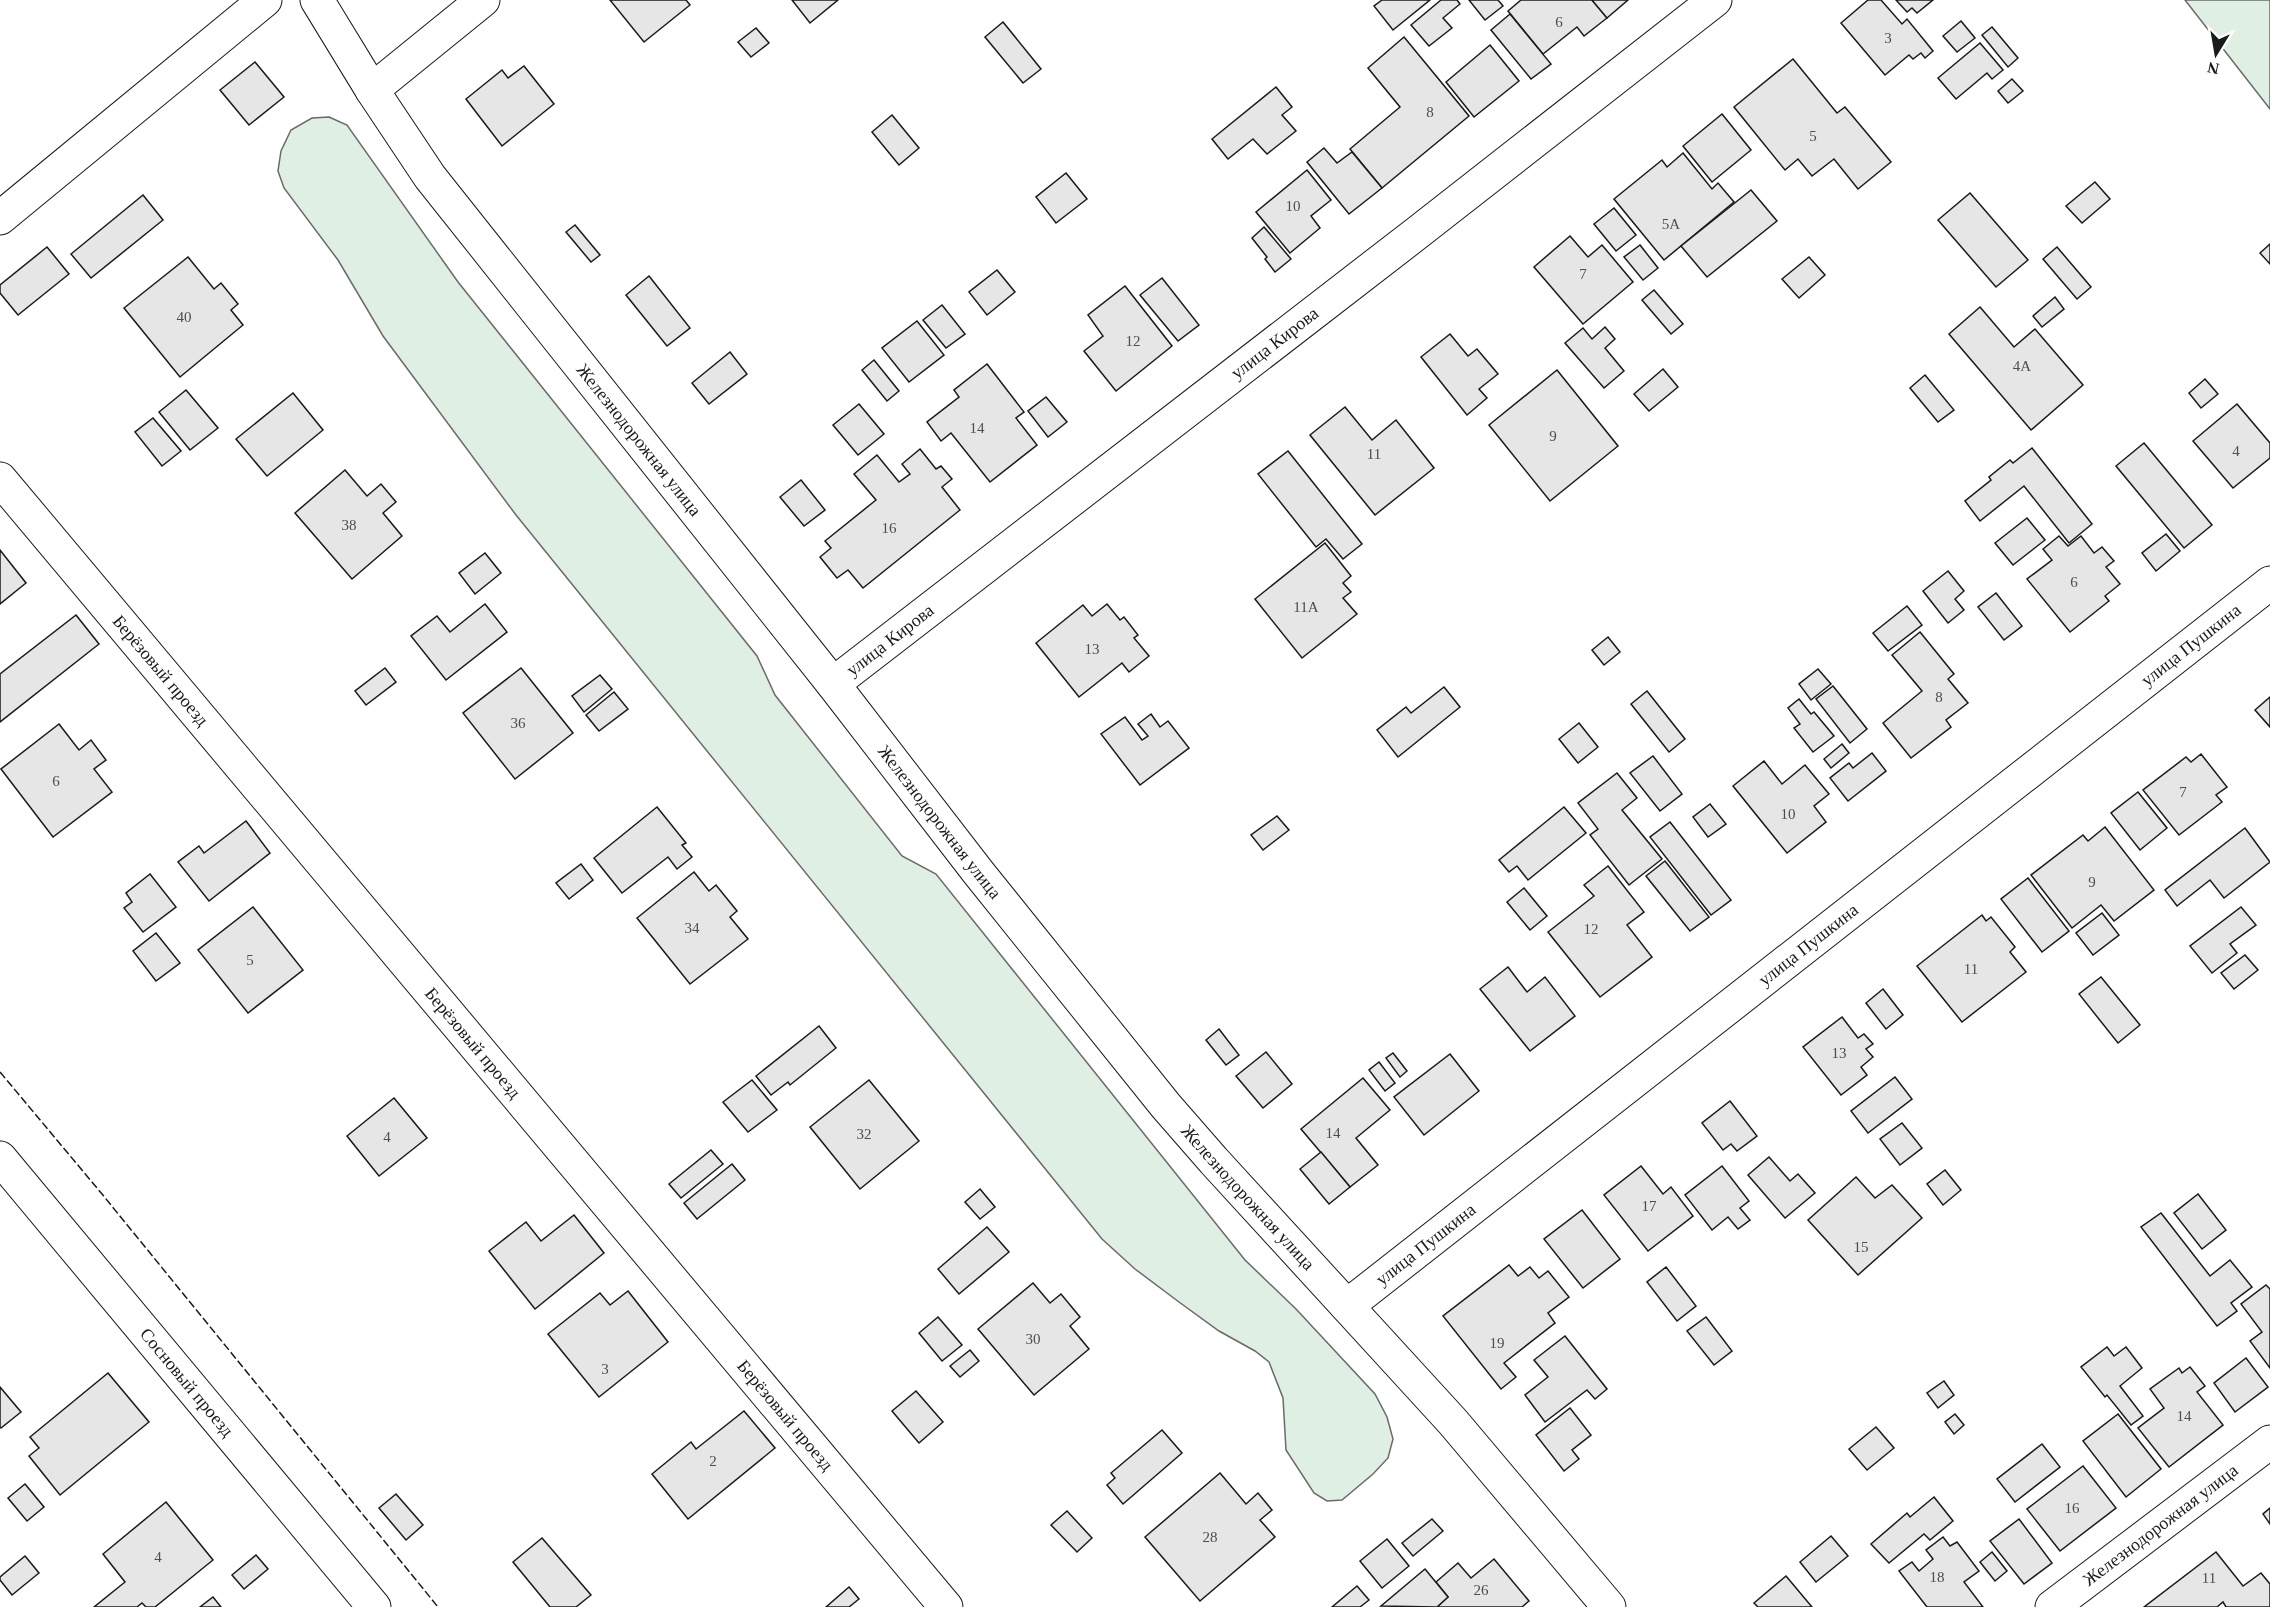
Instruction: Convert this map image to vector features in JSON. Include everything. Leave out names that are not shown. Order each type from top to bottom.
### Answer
[{"type":"street","points":[[0,218],[265,0]]},
{"type":"street","name":"Железнодорожная улица","points":[[317,0],[372,90],[430,177],[478,240],[1166,1106],[1453,1422],[1609,1607]]},
{"type":"street","points":[[372,90],[483,0]]},
{"type":"street","name":"улица Кирова","points":[[833,684],[1715,0]]},
{"type":"street","name":"Берёзовый проезд","points":[[0,479],[946,1607]]},
{"type":"street","name":"улица Пушкина","points":[[1347,1306],[2270,583]]},
{"type":"street","name":"Сосновый проезд","points":[[0,1158],[374,1607]]},
{"type":"street","name":"Железнодорожная улица","points":[[2052,1607],[2270,1442]]},
{"type":"green space","points":[[2185,0],[2270,0],[2270,109]]},
{"type":"green space","points":[[329,117],[347,125],[458,282],[757,656],[775,695],[902,856],[936,874],[1245,1260],[1296,1309],[1375,1394],[1387,1417],[1393,1439],[1388,1458],[1342,1500],[1327,1501],[1314,1493],[1286,1450],[1283,1398],[1269,1362],[1255,1351],[1219,1331],[1179,1302],[1135,1269],[1102,1239],[516,515],[383,336],[338,260],[284,188],[278,171],[281,151],[291,130],[312,118]]},
{"type":"building","points":[[610,0],[686,0],[690,5],[644,42]]},
{"type":"building","points":[[792,0],[838,0],[810,23]]},
{"type":"building","points":[[1382,0],[1430,0],[1393,30],[1374,6]]},
{"type":"building","points":[[1441,0],[1457,0],[1460,4],[1443,18],[1452,28],[1429,46],[1411,25]]},
{"type":"building","points":[[1469,0],[1498,0],[1503,6],[1485,20]]},
{"type":"building","points":[[1521,0],[1592,0],[1607,18],[1584,36],[1577,27],[1543,54],[1508,11]]},
{"type":"building","points":[[1592,0],[1628,0],[1607,18]]},
{"type":"building","points":[[1868,0],[1881,0],[1902,24],[1907,19],[1933,51],[1925,58],[1921,53],[1913,59],[1909,55],[1885,75],[1841,23]]},
{"type":"building","points":[[1896,0],[1933,0],[1917,13],[1912,8],[1907,12]]},
{"type":"building","points":[[1510,14],[1551,64],[1531,79],[1491,30]]},
{"type":"building","points":[[1961,21],[1975,38],[1957,52],[1943,36]]},
{"type":"building","points":[[1003,22],[1041,69],[1023,83],[985,37]]},
{"type":"building","points":[[1992,27],[2018,58],[2008,67],[1982,35]]},
{"type":"building","points":[[756,28],[769,43],[751,57],[738,42]]},
{"type":"building","points":[[1404,37],[1469,116],[1382,188],[1350,149],[1400,107],[1368,68]]},
{"type":"building","points":[[1980,43],[2003,70],[1992,79],[1987,73],[1956,99],[1938,78]]},
{"type":"building","points":[[1490,45],[1519,81],[1474,117],[1446,82]]},
{"type":"building","points":[[1793,59],[1837,113],[1845,107],[1891,162],[1858,189],[1834,159],[1812,176],[1798,159],[1785,170],[1734,107]]},
{"type":"building","points":[[255,62],[284,97],[249,125],[220,90]]},
{"type":"building","points":[[524,66],[554,104],[502,146],[466,99],[502,70],[508,78]]},
{"type":"building","points":[[2012,79],[2023,91],[2008,103],[1998,91]]},
{"type":"building","points":[[1276,87],[1292,107],[1282,115],[1296,131],[1267,154],[1253,139],[1228,159],[1212,139]]},
{"type":"building","points":[[1722,114],[1751,150],[1712,182],[1683,146]]},
{"type":"building","points":[[892,115],[919,148],[899,165],[872,132]]},
{"type":"building","points":[[1324,148],[1337,163],[1352,152],[1382,188],[1349,214],[1307,162]]},
{"type":"building","points":[[1683,153],[1712,189],[1718,183],[1734,202],[1664,260],[1614,199],[1662,160],[1667,167]]},
{"type":"building","points":[[1307,170],[1331,200],[1311,216],[1320,228],[1290,253],[1256,212]]},
{"type":"building","points":[[1066,173],[1087,199],[1056,223],[1036,197]]},
{"type":"building","points":[[2095,182],[2110,199],[2082,223],[2066,206]]},
{"type":"building","points":[[1751,190],[1777,221],[1707,277],[1681,246]]},
{"type":"building","points":[[1970,193],[2028,260],[1996,287],[1938,220]]},
{"type":"building","points":[[143,195],[163,220],[91,278],[71,254]]},
{"type":"building","points":[[1614,208],[1636,235],[1616,251],[1594,224]]},
{"type":"building","points":[[575,225],[600,255],[591,262],[566,232]]},
{"type":"building","points":[[1264,227],[1291,259],[1275,272],[1252,238]]},
{"type":"building","points":[[1570,236],[1588,257],[1602,245],[1633,282],[1583,324],[1534,267]]},
{"type":"building","points":[[2270,244],[2270,264],[2260,253]]},
{"type":"building","points":[[1640,245],[1658,268],[1643,280],[1624,257]]},
{"type":"building","points":[[47,247],[69,274],[18,315],[0,293],[0,285]]},
{"type":"building","points":[[2057,247],[2091,287],[2077,299],[2043,259]]},
{"type":"building","points":[[188,257],[214,289],[221,283],[238,304],[231,310],[243,325],[180,377],[124,308]]},
{"type":"building","points":[[1809,257],[1825,275],[1799,298],[1782,279]]},
{"type":"building","points":[[997,270],[1015,292],[987,315],[969,292]]},
{"type":"building","points":[[649,276],[690,328],[667,346],[626,295]]},
{"type":"building","points":[[1162,278],[1199,325],[1178,341],[1140,295]]},
{"type":"building","points":[[1125,286],[1172,346],[1116,391],[1084,351],[1103,336],[1088,315]]},
{"type":"building","points":[[1654,290],[1683,324],[1671,334],[1642,300]]},
{"type":"building","points":[[2055,297],[2064,309],[2042,327],[2033,316]]},
{"type":"building","points":[[942,305],[965,334],[946,348],[923,320]]},
{"type":"building","points":[[1980,307],[2014,347],[2035,329],[2083,385],[2031,430],[1949,334]]},
{"type":"building","points":[[917,321],[944,355],[909,382],[882,348]]},
{"type":"building","points":[[1605,327],[1615,339],[1605,348],[1624,371],[1604,388],[1565,343],[1583,328],[1592,339]]},
{"type":"building","points":[[1450,334],[1468,356],[1477,349],[1498,374],[1479,389],[1487,398],[1467,415],[1421,357]]},
{"type":"building","points":[[730,352],[747,374],[709,404],[692,383]]},
{"type":"building","points":[[874,360],[899,391],[887,401],[862,370]]},
{"type":"building","points":[[987,364],[1024,412],[1016,418],[1037,445],[990,482],[951,433],[941,441],[927,422],[959,397],[954,390]]},
{"type":"building","points":[[1663,369],[1678,387],[1649,411],[1634,394]]},
{"type":"building","points":[[1557,370],[1618,446],[1550,501],[1489,425]]},
{"type":"building","points":[[1925,375],[1954,410],[1938,422],[1910,388]]},
{"type":"building","points":[[2205,379],[2218,394],[2201,408],[2189,393]]},
{"type":"building","points":[[186,390],[218,428],[190,450],[159,412]]},
{"type":"building","points":[[293,393],[323,430],[267,476],[236,439]]},
{"type":"building","points":[[1046,397],[1067,422],[1048,437],[1028,411]]},
{"type":"building","points":[[859,404],[884,434],[858,455],[833,425]]},
{"type":"building","points":[[2237,404],[2270,443],[2270,458],[2233,488],[2193,441]]},
{"type":"building","points":[[1345,407],[1372,440],[1396,420],[1434,468],[1375,515],[1310,435]]},
{"type":"building","points":[[153,418],[181,451],[162,466],[135,432]]},
{"type":"building","points":[[2144,443],[2212,525],[2184,548],[2116,466]]},
{"type":"building","points":[[2032,448],[2092,524],[2069,543],[2024,486],[1980,521],[1965,501],[1991,480],[1989,477],[2010,460],[2013,463]]},
{"type":"building","points":[[920,449],[936,469],[941,466],[952,479],[942,487],[960,510],[863,588],[848,570],[837,578],[820,557],[831,548],[825,541],[876,500],[854,474],[877,455],[899,482],[910,474],[902,464]]},
{"type":"building","points":[[1288,451],[1362,544],[1343,559],[1326,539],[1316,547],[1258,474]]},
{"type":"building","points":[[345,470],[367,496],[381,484],[396,502],[383,513],[402,536],[352,579],[295,513]]},
{"type":"building","points":[[801,480],[825,510],[804,526],[780,497]]},
{"type":"building","points":[[2027,518],[2045,540],[2013,565],[1995,543]]},
{"type":"building","points":[[2166,534],[2180,551],[2156,571],[2142,553]]},
{"type":"building","points":[[2059,536],[2068,546],[2081,536],[2094,553],[2102,547],[2114,561],[2106,567],[2120,584],[2105,596],[2109,601],[2070,632],[2027,579],[2052,560],[2043,549]]},
{"type":"building","points":[[1325,543],[1351,576],[1343,583],[1351,592],[1343,598],[1357,614],[1302,658],[1255,599]]},
{"type":"building","points":[[0,550],[26,583],[0,604]]},
{"type":"building","points":[[485,553],[501,573],[475,594],[459,573]]},
{"type":"building","points":[[1948,571],[1964,591],[1955,599],[1964,610],[1948,623],[1923,591]]},
{"type":"building","points":[[1996,593],[2022,626],[2004,640],[1978,607]]},
{"type":"building","points":[[485,604],[507,632],[446,680],[411,636],[437,616],[450,632]]},
{"type":"building","points":[[1107,604],[1120,620],[1124,617],[1138,635],[1134,638],[1149,656],[1129,672],[1122,663],[1079,697],[1036,643],[1083,605],[1092,616]]},
{"type":"building","points":[[1907,606],[1922,625],[1888,651],[1873,633]]},
{"type":"building","points":[[76,615],[99,644],[0,722],[0,674]]},
{"type":"building","points":[[1920,632],[1954,674],[1948,679],[1968,703],[1946,720],[1951,727],[1911,758],[1883,723],[1922,691],[1892,655]]},
{"type":"building","points":[[1608,637],[1620,652],[1604,665],[1592,650]]},
{"type":"building","points":[[385,668],[396,682],[366,705],[355,691]]},
{"type":"building","points":[[521,668],[573,733],[515,779],[463,713]]},
{"type":"building","points":[[1818,669],[1831,684],[1811,700],[1799,684]]},
{"type":"building","points":[[600,675],[612,689],[584,712],[572,696]]},
{"type":"building","points":[[1833,686],[1867,729],[1850,743],[1816,699]]},
{"type":"building","points":[[1444,687],[1460,707],[1398,757],[1377,730],[1406,707],[1411,713]]},
{"type":"building","points":[[1647,691],[1685,739],[1669,752],[1631,704]]},
{"type":"building","points":[[614,692],[628,709],[599,731],[586,715]]},
{"type":"building","points":[[2270,697],[2270,727],[2255,710]]},
{"type":"building","points":[[1799,699],[1811,714],[1814,712],[1834,736],[1813,752],[1794,728],[1800,724],[1788,708]]},
{"type":"building","points":[[1151,714],[1160,727],[1168,721],[1189,748],[1140,785],[1101,734],[1125,717],[1142,740],[1148,736],[1138,724]]},
{"type":"building","points":[[1579,723],[1598,747],[1578,763],[1559,739]]},
{"type":"building","points":[[59,724],[79,750],[91,740],[106,760],[94,769],[112,792],[53,837],[1,769]]},
{"type":"building","points":[[1842,744],[1849,753],[1831,768],[1824,759]]},
{"type":"building","points":[[1872,753],[1886,771],[1848,801],[1830,778],[1849,763],[1853,768]]},
{"type":"building","points":[[2201,754],[2227,787],[2216,795],[2222,802],[2179,835],[2143,790],[2186,757],[2191,762]]},
{"type":"building","points":[[1653,756],[1682,794],[1660,811],[1630,773]]},
{"type":"building","points":[[1764,761],[1782,784],[1805,765],[1829,794],[1814,806],[1826,822],[1787,853],[1733,786]]},
{"type":"building","points":[[1617,773],[1637,798],[1622,810],[1662,859],[1629,885],[1590,835],[1598,829],[1578,803]]},
{"type":"building","points":[[2138,792],[2167,828],[2140,850],[2111,813]]},
{"type":"building","points":[[1710,804],[1726,824],[1708,837],[1693,817]]},
{"type":"building","points":[[657,807],[686,843],[682,845],[692,857],[677,869],[668,857],[622,893],[594,858]]},
{"type":"building","points":[[1564,807],[1586,833],[1528,880],[1517,866],[1509,872],[1499,860]]},
{"type":"building","points":[[1277,816],[1289,830],[1263,850],[1251,835]]},
{"type":"building","points":[[246,821],[270,853],[209,901],[178,862],[199,846],[204,853]]},
{"type":"building","points":[[1670,822],[1731,900],[1711,915],[1650,837]]},
{"type":"building","points":[[2105,827],[2154,890],[2114,921],[2101,905],[2072,928],[2031,875],[2083,835],[2088,841]]},
{"type":"building","points":[[2245,828],[2270,862],[2224,898],[2210,880],[2177,906],[2165,890]]},
{"type":"building","points":[[1665,861],[1709,917],[1690,931],[1646,876]]},
{"type":"building","points":[[581,864],[593,880],[569,899],[556,883]]},
{"type":"building","points":[[1608,866],[1644,912],[1627,925],[1652,957],[1600,997],[1548,932],[1594,896],[1584,885]]},
{"type":"building","points":[[694,872],[709,891],[716,885],[737,911],[730,917],[748,939],[690,984],[637,918]]},
{"type":"building","points":[[150,874],[176,907],[143,932],[124,908],[132,902],[126,893]]},
{"type":"building","points":[[2028,878],[2069,931],[2042,952],[2001,899]]},
{"type":"building","points":[[1524,888],[1547,916],[1530,930],[1507,902]]},
{"type":"building","points":[[253,907],[303,970],[248,1013],[198,950]]},
{"type":"building","points":[[2241,907],[2256,925],[2230,944],[2237,953],[2212,973],[2190,946]]},
{"type":"building","points":[[2102,913],[2119,935],[2093,955],[2076,933]]},
{"type":"building","points":[[1982,915],[1986,921],[1991,917],[2015,947],[2010,952],[2026,972],[1962,1022],[1917,966]]},
{"type":"building","points":[[156,933],[180,963],[156,981],[133,951]]},
{"type":"building","points":[[2245,955],[2258,970],[2234,989],[2221,973]]},
{"type":"building","points":[[1508,967],[1527,992],[1545,977],[1575,1016],[1530,1051],[1480,989]]},
{"type":"building","points":[[2101,977],[2140,1025],[2118,1043],[2079,994]]},
{"type":"building","points":[[1883,989],[1903,1015],[1886,1029],[1866,1003]]},
{"type":"building","points":[[1842,1017],[1858,1038],[1864,1034],[1873,1044],[1866,1049],[1873,1057],[1861,1067],[1867,1075],[1841,1095],[1803,1047]]},
{"type":"building","points":[[819,1026],[836,1048],[790,1085],[788,1082],[771,1095],[756,1076]]},
{"type":"building","points":[[1219,1029],[1239,1055],[1226,1065],[1206,1040]]},
{"type":"building","points":[[1266,1052],[1292,1084],[1263,1108],[1236,1076]]},
{"type":"building","points":[[1393,1053],[1407,1071],[1400,1077],[1386,1058]]},
{"type":"building","points":[[1450,1054],[1479,1091],[1424,1135],[1394,1097]]},
{"type":"building","points":[[1379,1062],[1395,1083],[1385,1091],[1369,1070]]},
{"type":"building","points":[[1895,1077],[1912,1099],[1868,1133],[1851,1111]]},
{"type":"building","points":[[1363,1078],[1390,1110],[1356,1138],[1378,1165],[1350,1187],[1301,1129]]},
{"type":"building","points":[[752,1080],[777,1110],[748,1132],[723,1102]]},
{"type":"building","points":[[869,1080],[919,1141],[860,1189],[810,1127]]},
{"type":"building","points":[[394,1098],[427,1138],[379,1176],[347,1136]]},
{"type":"building","points":[[1730,1101],[1757,1136],[1737,1151],[1731,1144],[1723,1150],[1702,1123]]},
{"type":"building","points":[[1902,1123],[1922,1148],[1900,1165],[1880,1139]]},
{"type":"building","points":[[711,1150],[723,1164],[681,1198],[669,1184]]},
{"type":"building","points":[[1321,1152],[1350,1187],[1329,1204],[1300,1169]]},
{"type":"building","points":[[1769,1157],[1790,1181],[1798,1174],[1815,1193],[1785,1218],[1748,1175]]},
{"type":"building","points":[[732,1164],[745,1180],[697,1219],[684,1203]]},
{"type":"building","points":[[1641,1166],[1663,1194],[1671,1187],[1693,1216],[1648,1251],[1604,1195]]},
{"type":"building","points":[[1722,1166],[1749,1201],[1740,1208],[1750,1220],[1738,1229],[1728,1217],[1712,1230],[1685,1195]]},
{"type":"building","points":[[1945,1170],[1961,1190],[1943,1205],[1927,1184]]},
{"type":"building","points":[[1856,1177],[1875,1198],[1892,1185],[1922,1218],[1858,1275],[1808,1220]]},
{"type":"building","points":[[980,1189],[995,1207],[980,1219],[965,1202]]},
{"type":"building","points":[[2198,1194],[2226,1230],[2202,1249],[2174,1213]]},
{"type":"building","points":[[1582,1210],[1620,1259],[1583,1288],[1544,1239]]},
{"type":"building","points":[[2161,1213],[2210,1276],[2230,1260],[2252,1287],[2231,1303],[2237,1311],[2217,1326],[2141,1227]]},
{"type":"building","points":[[574,1215],[604,1253],[535,1309],[489,1251],[526,1222],[541,1241]]},
{"type":"building","points":[[987,1227],[1009,1252],[959,1294],[938,1269]]},
{"type":"building","points":[[1509,1265],[1518,1276],[1530,1267],[1539,1278],[1548,1271],[1569,1297],[1548,1313],[1555,1323],[1504,1363],[1516,1377],[1501,1389],[1443,1316]]},
{"type":"building","points":[[1666,1267],[1696,1306],[1677,1321],[1647,1282]]},
{"type":"building","points":[[1033,1283],[1050,1303],[1061,1294],[1080,1317],[1070,1326],[1089,1349],[1034,1395],[978,1329]]},
{"type":"building","points":[[2266,1285],[2270,1289],[2270,1368],[2250,1341],[2262,1332],[2241,1304]]},
{"type":"building","points":[[628,1291],[668,1342],[599,1397],[548,1334],[600,1293],[610,1305]]},
{"type":"building","points":[[938,1317],[962,1345],[942,1361],[919,1333]]},
{"type":"building","points":[[1706,1317],[1732,1351],[1714,1365],[1687,1331]]},
{"type":"building","points":[[1565,1336],[1607,1389],[1595,1399],[1587,1390],[1545,1422],[1525,1395],[1548,1377],[1534,1360]]},
{"type":"building","points":[[2107,1347],[2114,1356],[2126,1347],[2142,1368],[2120,1386],[2143,1416],[2131,1425],[2081,1367]]},
{"type":"building","points":[[970,1350],[979,1361],[960,1377],[950,1366]]},
{"type":"building","points":[[2246,1358],[2268,1387],[2235,1412],[2214,1383]]},
{"type":"building","points":[[2190,1367],[2205,1386],[2197,1392],[2223,1425],[2169,1467],[2138,1428],[2164,1408],[2150,1389],[2179,1368],[2182,1373]]},
{"type":"building","points":[[108,1373],[149,1422],[60,1495],[29,1456],[39,1448],[30,1437]]},
{"type":"building","points":[[1944,1381],[1954,1395],[1938,1408],[1927,1393]]},
{"type":"building","points":[[0,1387],[21,1412],[1,1428],[0,1427]]},
{"type":"building","points":[[916,1391],[943,1422],[919,1443],[892,1411]]},
{"type":"building","points":[[1570,1408],[1591,1435],[1572,1450],[1579,1459],[1564,1471],[1536,1435]]},
{"type":"building","points":[[744,1411],[775,1448],[688,1519],[652,1474],[691,1442],[696,1449]]},
{"type":"building","points":[[1955,1414],[1964,1425],[1954,1434],[1945,1422]]},
{"type":"building","points":[[2118,1414],[2161,1469],[2126,1497],[2083,1441]]},
{"type":"building","points":[[1876,1427],[1894,1448],[1867,1470],[1849,1449]]},
{"type":"building","points":[[1162,1430],[1182,1453],[1123,1504],[1107,1485],[1115,1478],[1111,1473]]},
{"type":"building","points":[[2042,1444],[2060,1467],[2015,1502],[1997,1479]]},
{"type":"building","points":[[2083,1466],[2116,1508],[2060,1551],[2027,1509]]},
{"type":"building","points":[[1220,1473],[1246,1504],[1258,1493],[1272,1510],[1260,1520],[1275,1537],[1200,1601],[1145,1537]]},
{"type":"building","points":[[25,1484],[44,1507],[27,1521],[8,1498]]},
{"type":"building","points":[[396,1494],[423,1525],[406,1540],[379,1508]]},
{"type":"building","points":[[1934,1497],[1953,1521],[1930,1540],[1924,1534],[1889,1563],[1871,1544],[1907,1513],[1910,1517]]},
{"type":"building","points":[[166,1502],[213,1560],[155,1607],[146,1607],[142,1603],[137,1607],[94,1607],[125,1582],[103,1554]]},
{"type":"building","points":[[2270,1508],[2270,1524],[2263,1514]]},
{"type":"building","points":[[1067,1511],[1092,1538],[1077,1552],[1051,1525]]},
{"type":"building","points":[[1432,1519],[1443,1531],[1413,1556],[1402,1543]]},
{"type":"building","points":[[2019,1519],[2052,1563],[2024,1584],[1990,1541]]},
{"type":"building","points":[[1831,1536],[1848,1556],[1816,1582],[1800,1562]]},
{"type":"building","points":[[1943,1537],[1950,1546],[1957,1542],[1979,1571],[1964,1582],[1983,1607],[1927,1607],[1899,1571],[1912,1562],[1919,1571],[1933,1559],[1926,1550]]},
{"type":"building","points":[[542,1538],[591,1595],[576,1607],[550,1607],[513,1562]]},
{"type":"building","points":[[1387,1539],[1409,1566],[1382,1588],[1360,1561]]},
{"type":"building","points":[[1992,1552],[2007,1571],[1995,1581],[1980,1562]]},
{"type":"building","points":[[2216,1552],[2243,1586],[2261,1573],[2270,1584],[2270,1607],[2226,1607],[2223,1602],[2217,1607],[2144,1607]]},
{"type":"building","points":[[256,1555],[268,1569],[244,1589],[232,1575]]},
{"type":"building","points":[[25,1556],[39,1573],[12,1595],[0,1577]]},
{"type":"building","points":[[1494,1559],[1529,1601],[1522,1607],[1437,1607],[1448,1597],[1436,1582],[1458,1563],[1471,1578]]},
{"type":"building","points":[[1425,1569],[1448,1597],[1437,1607],[1381,1606]]},
{"type":"building","points":[[1786,1576],[1812,1607],[1758,1607],[1754,1603]]},
{"type":"building","points":[[1357,1586],[1369,1600],[1360,1607],[1332,1607]]},
{"type":"building","points":[[849,1587],[859,1599],[849,1607],[826,1607]]},
{"type":"building","points":[[213,1597],[221,1607],[200,1607]]},
{"type":"fence","points":[[0,1072],[438,1607]]}]
